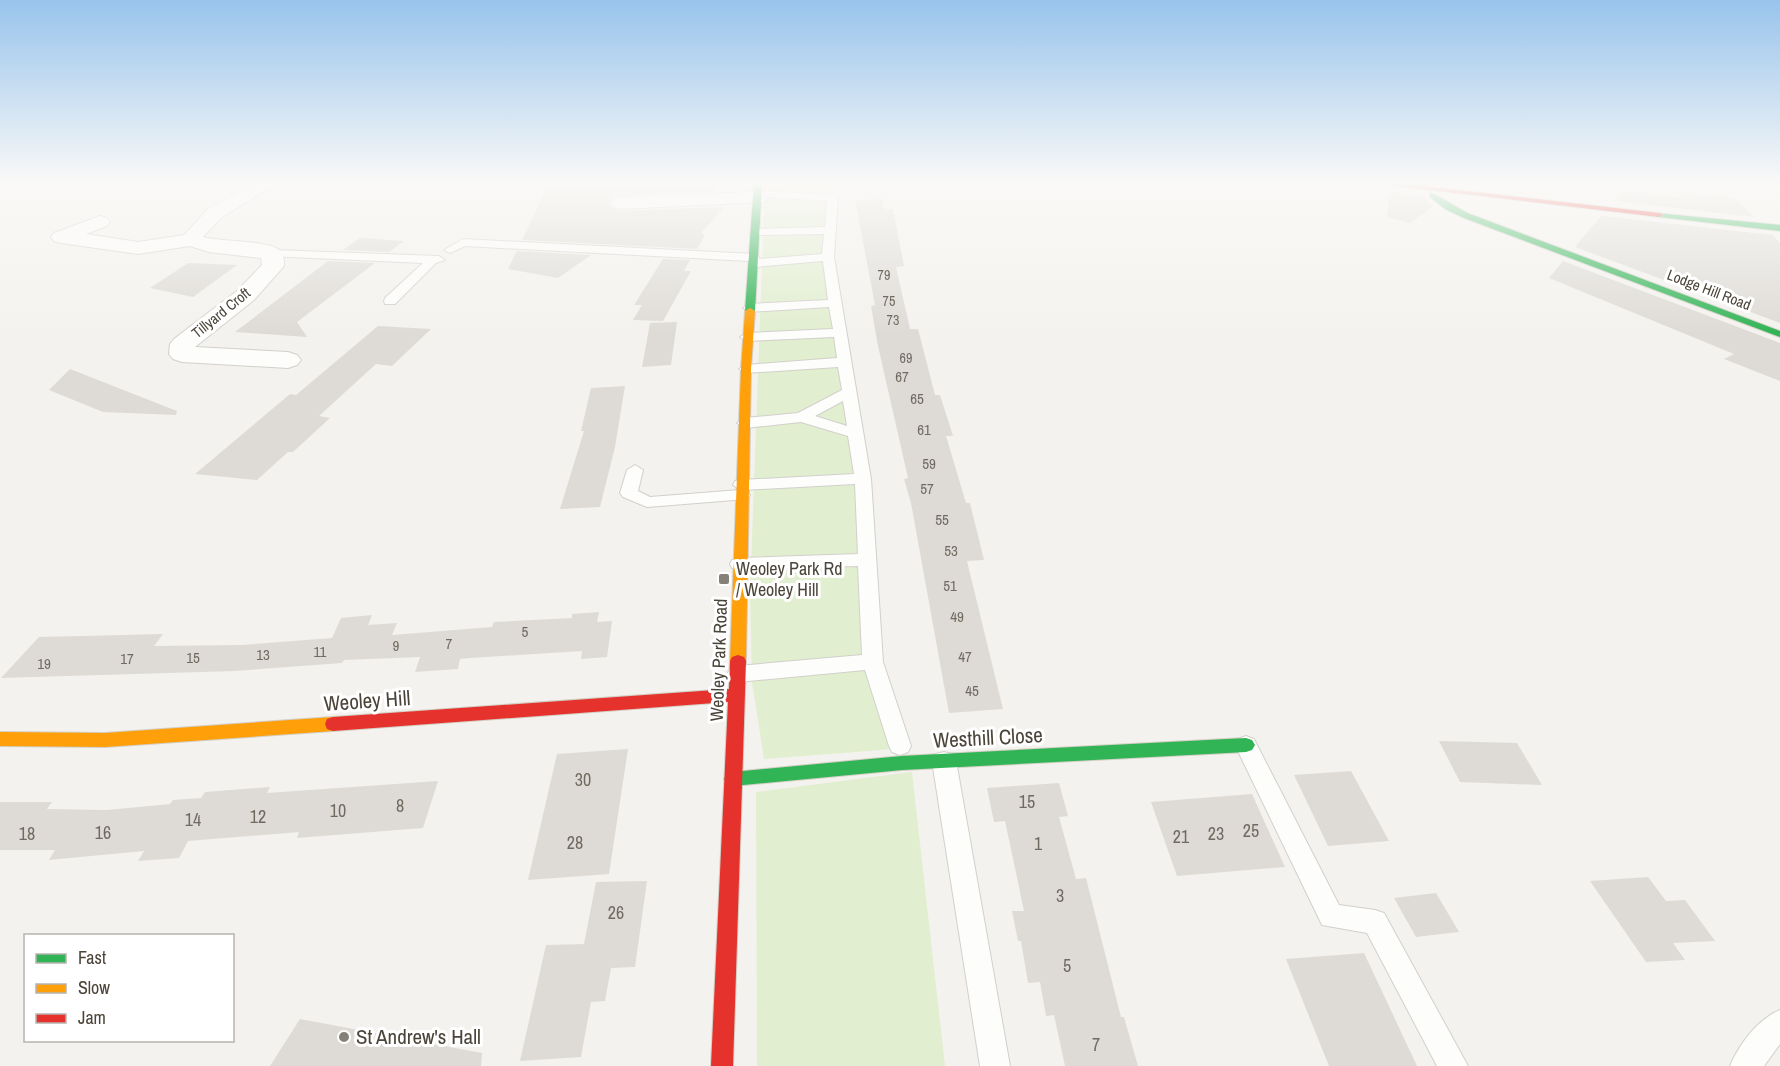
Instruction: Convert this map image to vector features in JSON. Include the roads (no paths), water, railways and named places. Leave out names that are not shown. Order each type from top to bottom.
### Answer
[{"type":"street","points":[[73,233],[62,237],[138,248],[191,240],[209,246],[263,251],[272,254]]},
{"type":"street","points":[[191,240],[195,233]]},
{"type":"street","name":"Weoley Park Road","points":[[722,1066],[738,674],[739,564],[747,338],[756,233]]},
{"type":"street","name":"Lodge Hill Road","points":[[1515,233],[1780,334]]},
{"type":"street","name":"Tillyard Croft","points":[[272,254],[273,266],[246,295],[183,344],[182,354],[288,360]]},
{"type":"street","name":"Weoley Hill","points":[[0,739],[105,740],[736,695]]},
{"type":"street","name":"Westhill Close","points":[[733,779],[902,763],[1246,745]]},
{"type":"lane","points":[[830,233],[828,257],[863,479],[873,662],[900,746]]},
{"type":"lane","points":[[450,250],[463,242],[754,260],[828,257]]},
{"type":"lane","points":[[272,254],[436,260],[390,301]]},
{"type":"lane","points":[[749,308],[836,303]]},
{"type":"lane","points":[[747,338],[839,333]]},
{"type":"lane","points":[[746,369],[844,362]]},
{"type":"lane","points":[[745,423],[802,417],[850,392]]},
{"type":"lane","points":[[802,417],[855,433]]},
{"type":"lane","points":[[635,470],[629,493],[647,502],[741,490],[863,479]]},
{"type":"lane","points":[[739,564],[867,560]]},
{"type":"lane","points":[[738,674],[873,662]]},
{"type":"lane","points":[[1246,745],[1331,916],[1375,922],[1454,1066]]},
{"type":"lane","points":[[944,761],[995,1066]]},
{"type":"lane","points":[[1745,1066],[1775,1027],[1780,1025]]},
{"type":"place","name":"Weoley Park Rd / Weoley Hill","points":[[724,579]]},
{"type":"place","name":"St Andrew's Hall","points":[[344,1037]]}]
